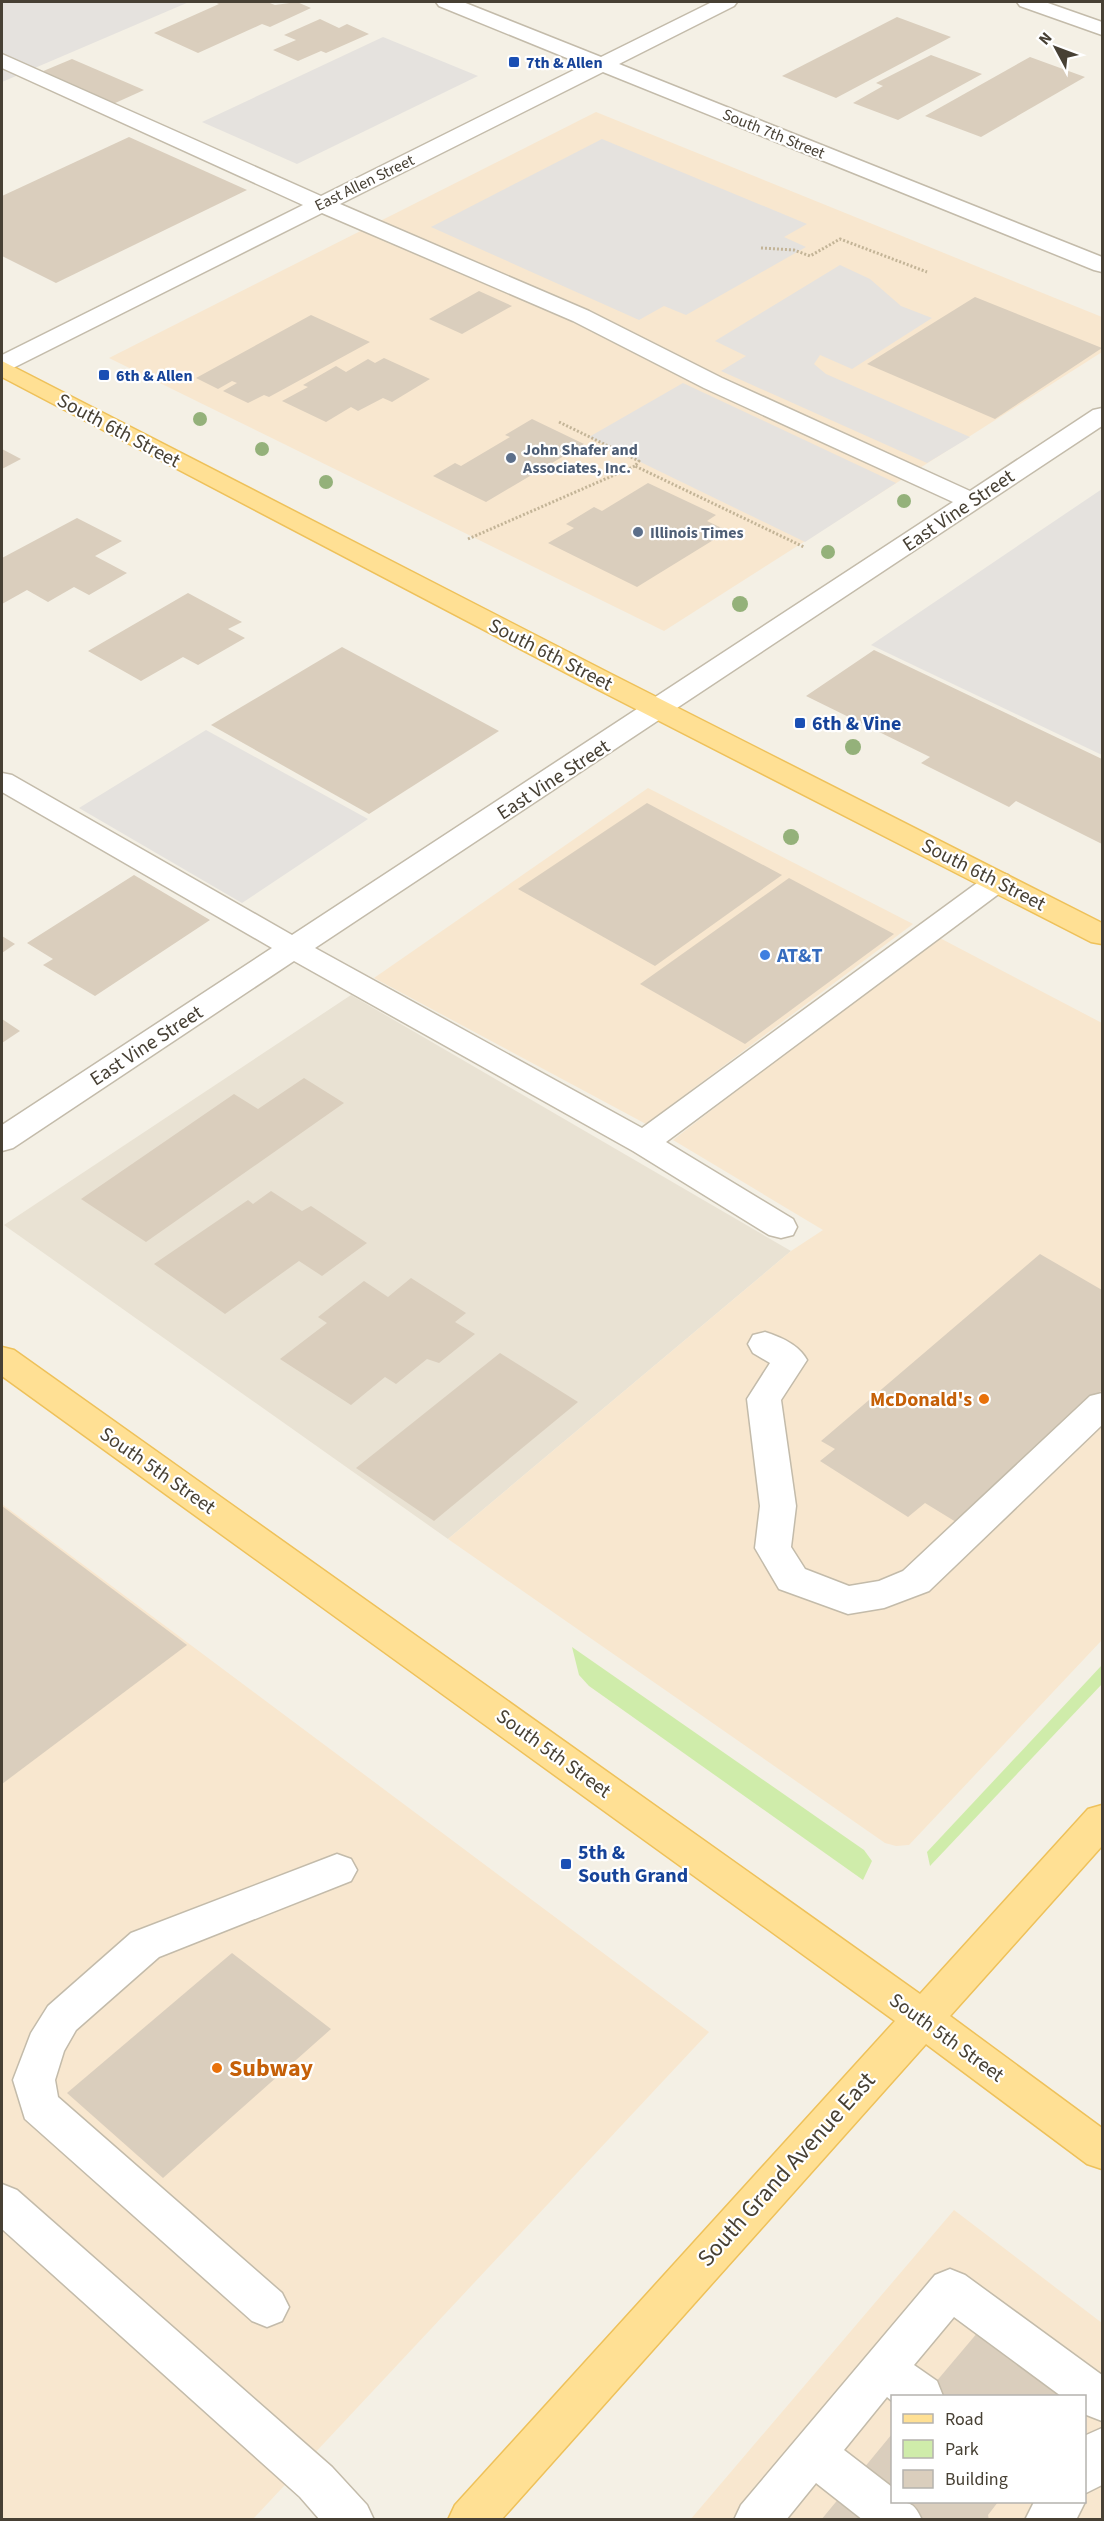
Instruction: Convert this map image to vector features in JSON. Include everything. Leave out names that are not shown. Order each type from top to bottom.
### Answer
[{"type":"main road","name":"South 6th Street","points":[[2,366],[659,709],[1102,935]]},
{"type":"main road","name":"South 5th Street","points":[[2,1359],[922,2019],[1102,2151]]},
{"type":"main road","name":"South Grand Avenue East","points":[[471,2520],[1102,1820]]},
{"type":"street","name":"South 7th Street","points":[[446,2],[1102,265]]},
{"type":"street","name":"East Allen Street","points":[[2,366],[319,204],[727,2]]},
{"type":"street","points":[[1027,2],[1102,29]]},
{"type":"street","points":[[2,60],[319,204],[581,316],[712,383],[971,501]]},
{"type":"street","name":"East Vine Street","points":[[2,1140],[1102,415]]},
{"type":"street","points":[[2,781],[293,948],[644,1143],[781,1227]]},
{"type":"street","points":[[644,1143],[998,881]]},
{"type":"street","points":[[765,1344],[790,1360],[764,1399],[777,1506],[773,1548],[792,1579],[848,1600],[884,1594],[916,1581],[1102,1405]]},
{"type":"street","points":[[267,2307],[40,2106],[34,2080],[45,2044],[62,2018],[145,1946],[337,1870]]},
{"type":"street","points":[[2,2203],[316,2482],[351,2520]]},
{"type":"street","points":[[757,2520],[950,2289],[1102,2401]]},
{"type":"street","points":[[883,2369],[918,2395]]},
{"type":"street","points":[[1086,2470],[1102,2449]]},
{"type":"street","points":[[813,2453],[899,2520]]},
{"type":"street","points":[[1048,2520],[1061,2503]]},
{"type":"path","points":[[761,248],[794,250],[810,256],[840,239],[927,272]]},
{"type":"path","points":[[468,540],[636,466],[639,461],[559,422]]},
{"type":"path","points":[[636,466],[804,547]]},
{"type":"shaded area","points":[[2,2],[189,2],[2,82]]},
{"type":"shaded area","points":[[383,37],[478,76],[297,164],[202,122]]},
{"type":"shaded area","points":[[596,112],[1102,317],[1102,352],[664,631],[109,358]]},
{"type":"shaded area","points":[[602,139],[807,224],[784,237],[806,247],[686,315],[664,306],[639,320],[431,227]]},
{"type":"shaded area","points":[[840,265],[870,279],[901,306],[932,318],[852,369],[820,355],[814,364],[826,374],[970,437],[927,463],[721,371],[746,356],[715,341]]},
{"type":"shaded area","points":[[683,383],[896,483],[805,542],[589,437]]},
{"type":"shaded area","points":[[1102,489],[1102,755],[871,645]]},
{"type":"shaded area","points":[[206,730],[368,819],[242,903],[79,808]]},
{"type":"shaded area","points":[[648,788],[913,924],[646,1124],[374,978]]},
{"type":"shaded area","points":[[936,936],[1102,1023],[1102,1640],[909,1845],[896,1846],[885,1843],[448,1539],[791,1251],[823,1230],[673,1140]]},
{"type":"shaded area","points":[[351,995],[791,1251],[448,1539],[4,1225]]},
{"type":"shaded area","points":[[2,1504],[709,2032],[253,2519],[2,2519]]},
{"type":"shaded area","points":[[954,2210],[1102,2323],[1102,2519],[690,2520]]},
{"type":"green space","points":[[572,1647],[864,1850],[872,1861],[863,1880],[589,1686],[579,1675]]},
{"type":"green space","points":[[1102,1665],[1102,1684],[930,1866],[927,1852]]},
{"type":"building","points":[[214,2],[267,2],[275,5],[297,2],[311,8],[270,27],[262,24],[198,53],[154,33],[219,4]]},
{"type":"building","points":[[897,17],[951,37],[836,98],[782,76]]},
{"type":"building","points":[[320,19],[339,28],[347,24],[369,34],[326,53],[321,51],[298,61],[273,50],[296,40],[284,35]]},
{"type":"building","points":[[931,55],[982,74],[898,120],[853,103],[883,86],[876,83]]},
{"type":"building","points":[[1030,57],[1085,77],[981,137],[925,116]]},
{"type":"building","points":[[72,59],[144,90],[113,104],[41,72]]},
{"type":"building","points":[[129,137],[247,190],[56,283],[2,256],[2,196]]},
{"type":"building","points":[[479,291],[512,306],[462,334],[429,319]]},
{"type":"building","points":[[975,297],[1102,348],[995,419],[867,364]]},
{"type":"building","points":[[311,315],[370,342],[269,397],[264,395],[248,403],[223,391],[237,383],[232,381],[218,389],[196,378]]},
{"type":"building","points":[[384,358],[430,379],[392,402],[383,398],[358,411],[351,407],[326,422],[282,401],[308,387],[303,385],[336,366],[346,372],[368,359],[375,363]]},
{"type":"building","points":[[532,419],[584,444],[486,502],[433,476],[455,463],[461,466],[510,437],[505,435]]},
{"type":"building","points":[[2,449],[21,459],[2,469]]},
{"type":"building","points":[[648,483],[716,515],[707,521],[728,531],[637,587],[548,543],[574,528],[566,524],[594,507],[602,511]]},
{"type":"building","points":[[77,518],[122,541],[95,556],[127,573],[89,595],[74,587],[48,602],[27,590],[2,604],[2,558]]},
{"type":"building","points":[[188,593],[242,622],[228,629],[245,638],[198,665],[183,657],[141,681],[88,651]]},
{"type":"building","points":[[342,647],[499,731],[369,814],[211,725]]},
{"type":"building","points":[[874,650],[1102,759],[1102,844],[1016,801],[1009,807],[921,763],[930,757],[806,696]]},
{"type":"building","points":[[647,803],[782,875],[655,966],[518,889]]},
{"type":"building","points":[[134,875],[210,920],[95,996],[43,965],[53,959],[27,943]]},
{"type":"building","points":[[789,878],[894,934],[745,1044],[640,984]]},
{"type":"building","points":[[2,936],[15,944],[2,953]]},
{"type":"building","points":[[2,1019],[20,1031],[2,1043]]},
{"type":"building","points":[[304,1078],[344,1103],[146,1242],[81,1199],[234,1094],[258,1109]]},
{"type":"building","points":[[271,1191],[302,1211],[311,1206],[367,1243],[322,1276],[299,1261],[225,1314],[154,1264],[248,1200],[253,1204]]},
{"type":"building","points":[[1040,1254],[1102,1290],[1102,1390],[956,1522],[925,1503],[908,1517],[820,1461],[835,1449],[821,1441]]},
{"type":"building","points":[[411,1278],[466,1313],[455,1322],[475,1334],[439,1363],[427,1359],[396,1384],[385,1377],[351,1405],[280,1359],[327,1323],[318,1317],[364,1281],[388,1297]]},
{"type":"building","points":[[500,1353],[578,1402],[434,1521],[356,1468]]},
{"type":"building","points":[[2,1506],[187,1645],[2,1784]]},
{"type":"building","points":[[232,1953],[331,2029],[163,2178],[67,2093]]},
{"type":"building","points":[[989,2319],[1088,2391],[1085,2395],[925,2395]]},
{"type":"building","points":[[891,2435],[891,2503],[997,2503],[988,2515],[989,2520],[821,2520]]},
{"type":"place","name":"7th & Allen","points":[[514,62]]},
{"type":"place","name":"6th & Allen","points":[[104,375]]},
{"type":"place","name":"John Shafer and Associates, Inc.","points":[[511,458]]},
{"type":"place","name":"Illinois Times","points":[[638,532]]},
{"type":"place","name":"6th & Vine","points":[[800,723]]},
{"type":"place","name":"AT&T","points":[[765,955]]},
{"type":"place","name":"McDonald's","points":[[984,1399]]},
{"type":"place","name":"5th & South Grand","points":[[566,1864]]},
{"type":"place","name":"Subway","points":[[217,2068]]}]
